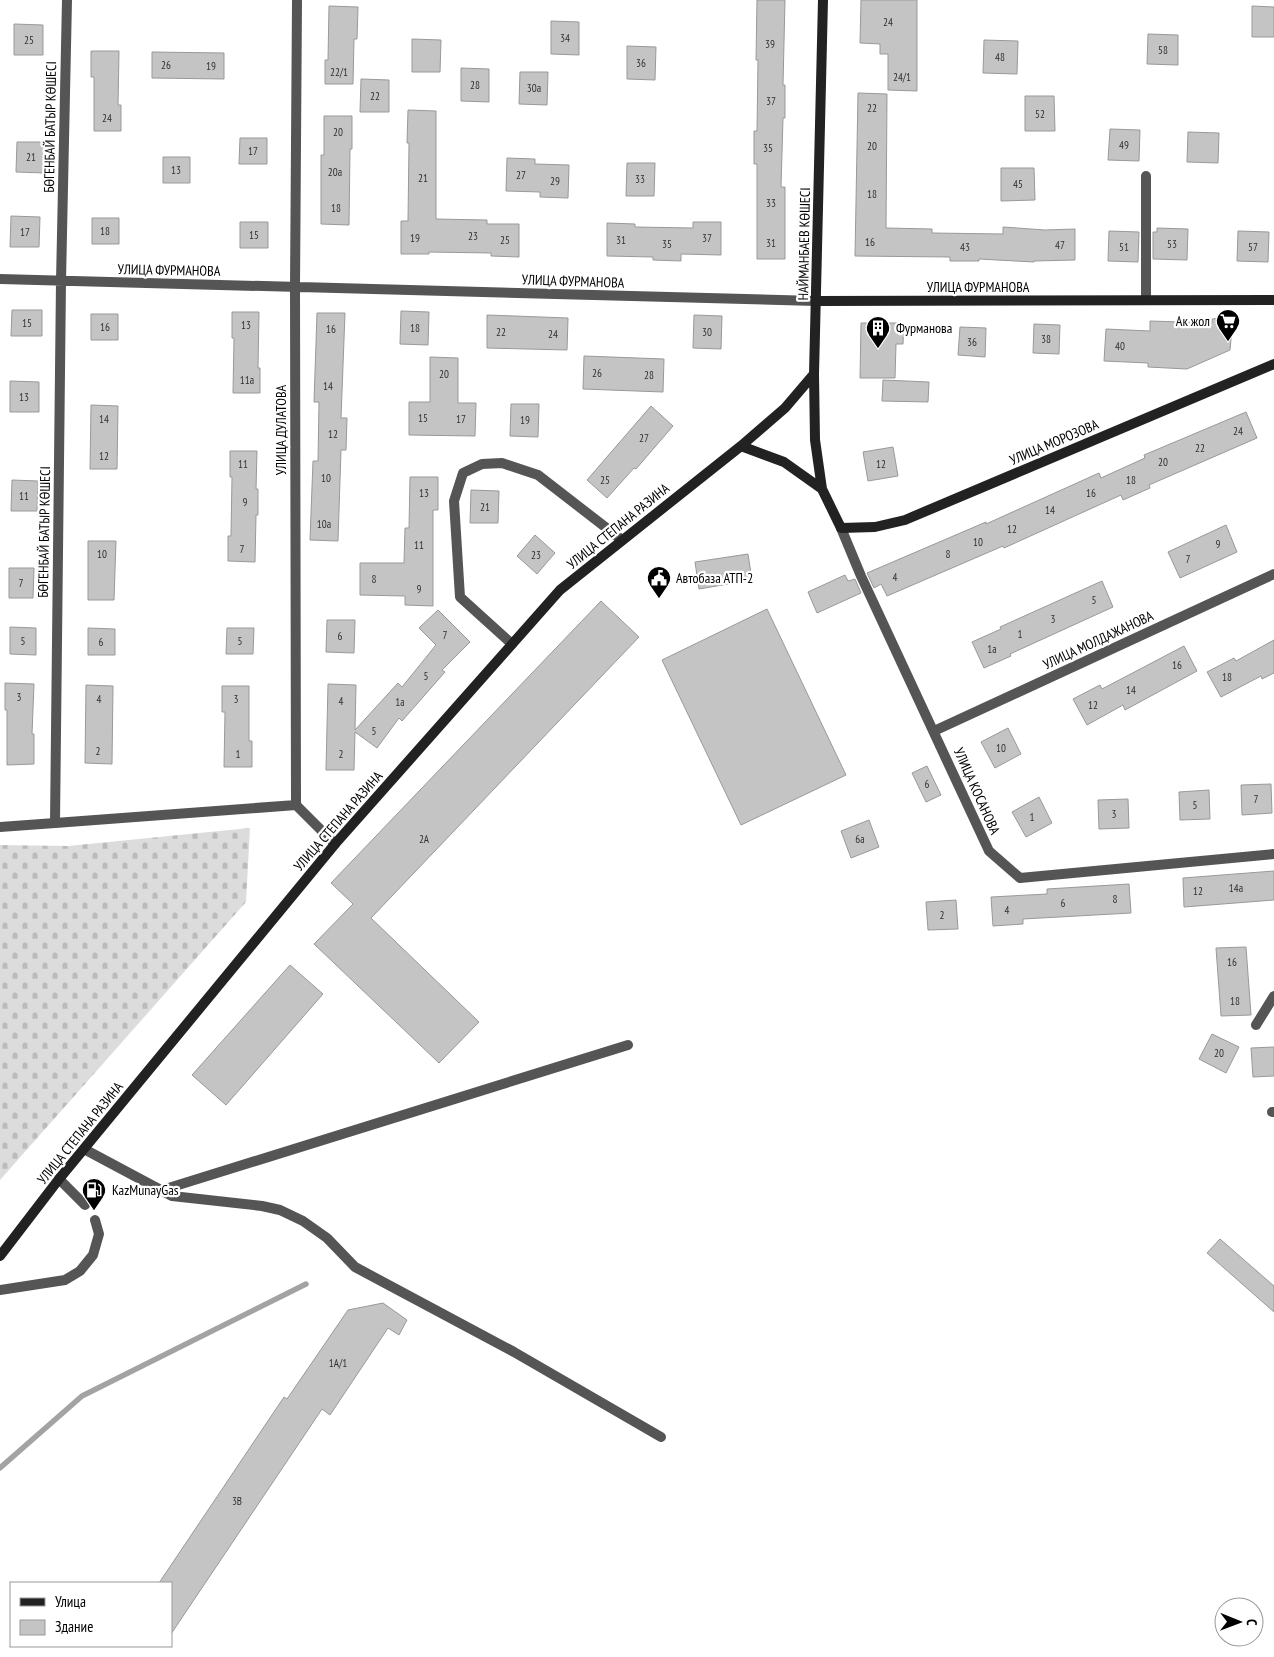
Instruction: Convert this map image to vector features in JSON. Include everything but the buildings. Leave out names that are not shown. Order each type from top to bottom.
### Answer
[{"type":"main road","name":"НАЙМАНБАЕВ КӨШЕСІ","points":[[822,489],[815,440],[814,374],[823,0]]},
{"type":"main road","name":"УЛИЦА ФУРМАНОВА","points":[[816,301],[1274,300]]},
{"type":"main road","name":"УЛИЦА МОРОЗОВА","points":[[841,528],[875,527],[905,520],[1274,364]]},
{"type":"main road","name":"УЛИЦА СТЕПАНА РАЗИНА","points":[[0,1256],[84,1149],[335,844],[560,590],[741,446],[785,408],[814,374]]},
{"type":"main road","points":[[741,446],[784,462],[822,489],[841,528]]},
{"type":"street","name":"БӨГЕНБАЙ БАТЫР КӨШЕСІ","points":[[55,823],[61,281],[67,0]]},
{"type":"street","name":"УЛИЦА ДУЛАТОВА","points":[[296,805],[294,287],[297,0]]},
{"type":"street","points":[[1146,176],[1146,300]]},
{"type":"street","name":"УЛИЦА ФУРМАНОВА","points":[[0,279],[816,301]]},
{"type":"street","points":[[512,644],[460,597],[454,501],[463,473],[482,464],[502,463],[538,475],[622,540]]},
{"type":"street","name":"УЛИЦА КОСАНОВА","points":[[841,528],[861,576],[989,851],[1020,878],[1274,854]]},
{"type":"street","name":"УЛИЦА МОЛДАЖАНОВА","points":[[934,731],[1274,574]]},
{"type":"street","points":[[0,827],[296,805],[335,844]]},
{"type":"street","points":[[1256,1024],[1274,996]]},
{"type":"street","points":[[159,1191],[628,1045]]},
{"type":"street","points":[[84,1149],[159,1191],[172,1196],[262,1206],[280,1210],[303,1221],[327,1238],[355,1267],[514,1352],[661,1437]]},
{"type":"street","points":[[60,1179],[85,1205]]},
{"type":"street","points":[[0,1290],[65,1280],[80,1271],[93,1255],[99,1234],[95,1220]]},
{"type":"green space","points":[[250,828],[246,902],[0,1180],[0,845],[68,846]]},
{"type":"waterway","points":[[0,1468],[82,1396],[306,1284]]},
{"type":"place","name":"Ак жол","points":[[1228,342]]},
{"type":"place","name":"Фурманова","points":[[878,349]]},
{"type":"place","name":"Автобаза АТП-2","points":[[659,599]]},
{"type":"place","name":"KazMunayGas","points":[[94,1211]]}]
